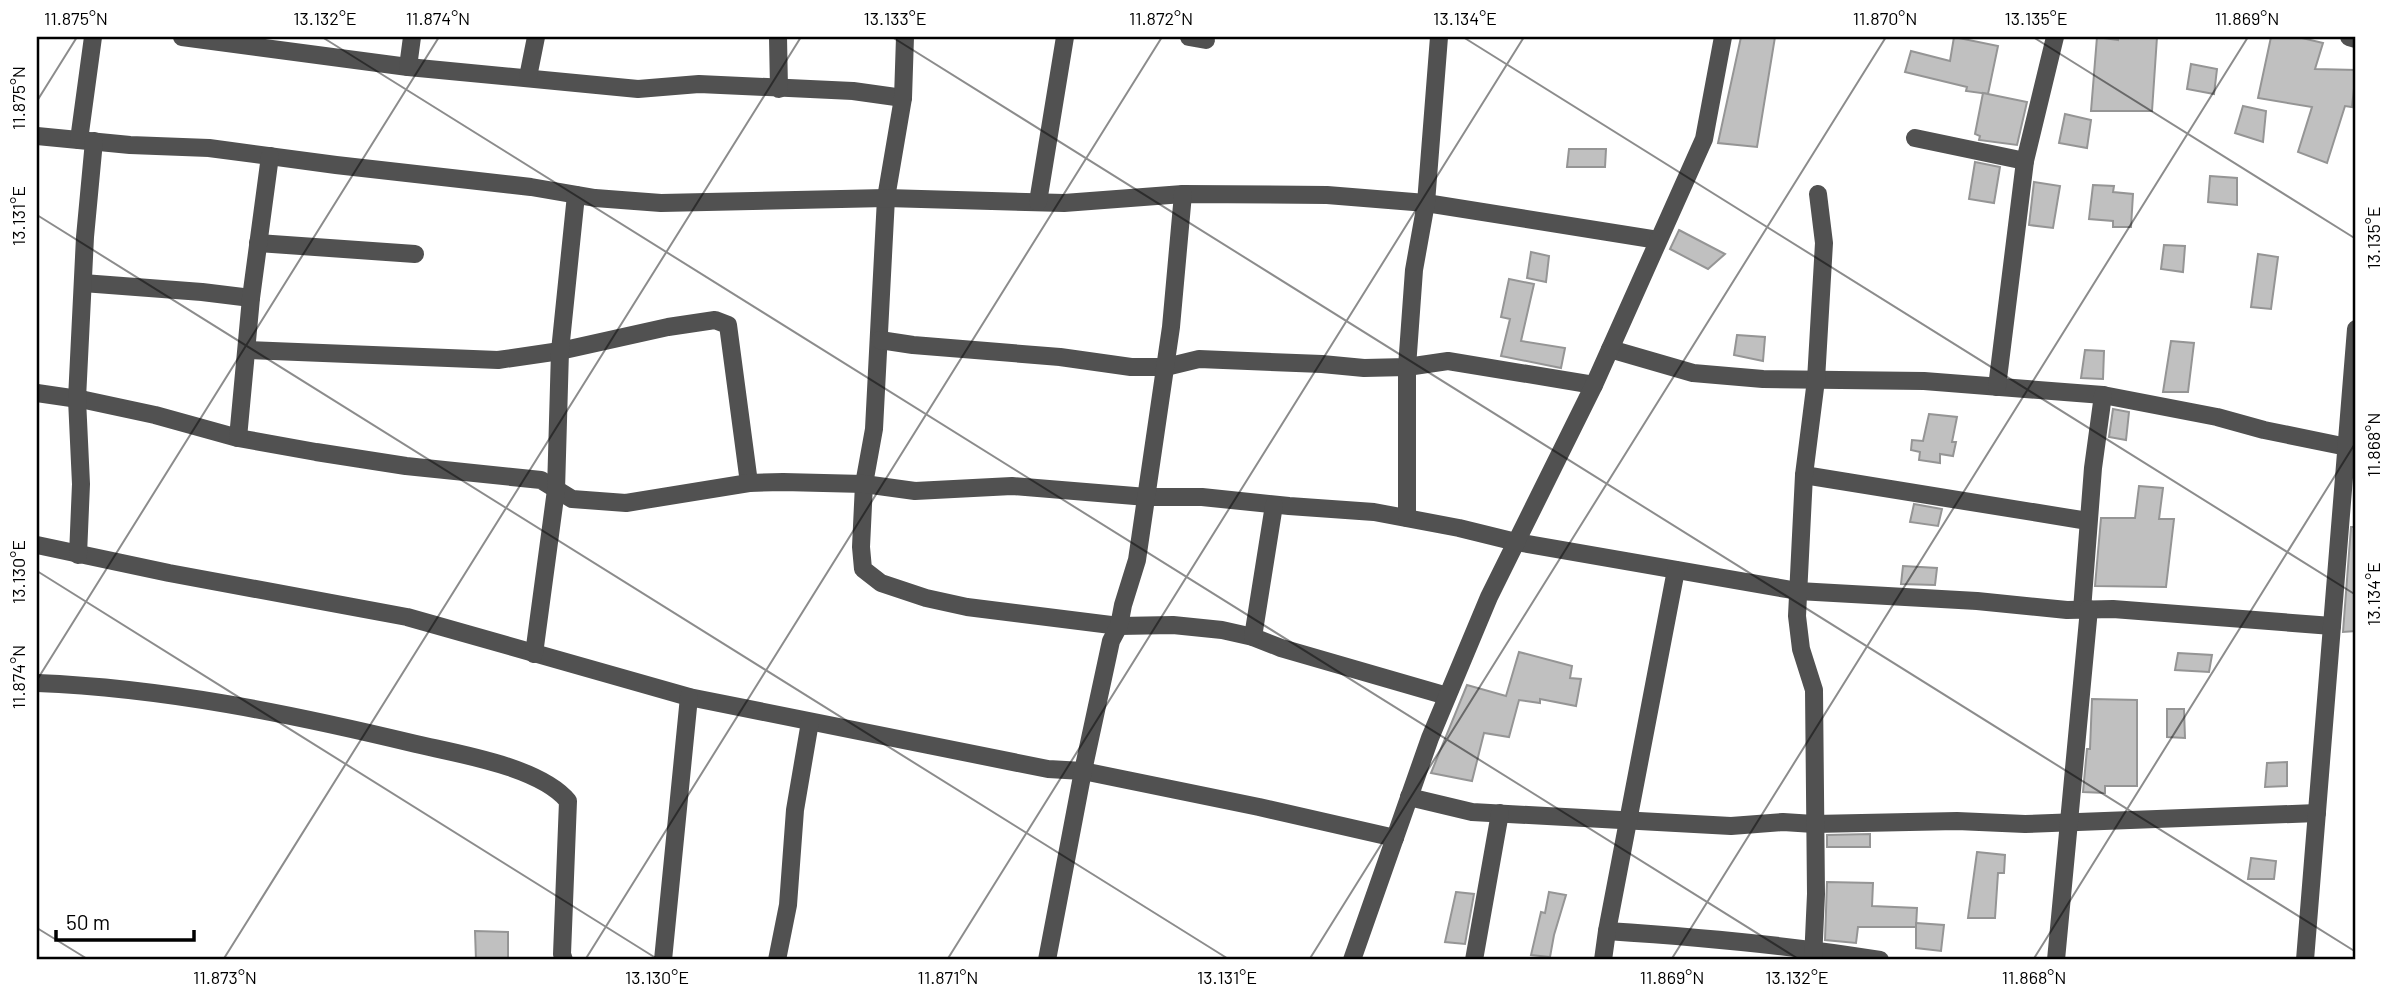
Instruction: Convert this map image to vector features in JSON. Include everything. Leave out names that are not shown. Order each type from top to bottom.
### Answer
[{"type":"street","points":[[78,555],[81,484],[77,399],[86,141],[93,37]]},
{"type":"street","points":[[181,37],[408,66],[638,89],[699,84],[853,91],[903,98]]},
{"type":"street","points":[[408,66],[412,37]]},
{"type":"street","points":[[528,77],[536,37]]},
{"type":"street","points":[[778,37],[779,89]]},
{"type":"street","points":[[905,37],[903,98],[886,198],[874,429],[864,484],[861,547],[863,569],[881,583],[926,598],[967,607],[1119,626],[1173,625],[1222,630],[1447,696]]},
{"type":"street","points":[[1038,202],[1065,37]]},
{"type":"street","points":[[1407,518],[1407,367],[1414,270],[1426,203],[1438,37]]},
{"type":"street","points":[[1352,960],[1447,696],[1489,597],[1594,385],[1704,139],[1723,37]]},
{"type":"street","points":[[1997,387],[2025,161],[2055,37]]},
{"type":"street","points":[[2349,37],[2356,38]]},
{"type":"street","points":[[37,136],[209,148],[336,166],[438,175],[576,195],[661,203],[886,198],[1064,203],[1183,194],[1327,195],[1426,203],[1658,240]]},
{"type":"street","points":[[1915,138],[2025,161]]},
{"type":"street","points":[[237,438],[251,298],[270,156]]},
{"type":"street","points":[[1046,960],[1111,641],[1119,626],[1122,605],[1137,560],[1166,367],[1183,194]]},
{"type":"street","points":[[1813,956],[1816,894],[1814,690],[1801,649],[1797,616],[1804,475],[1816,380],[1824,243],[1818,194]]},
{"type":"street","points":[[534,654],[556,490],[560,351],[576,195]]},
{"type":"street","points":[[258,243],[415,254]]},
{"type":"street","points":[[83,282],[251,298]]},
{"type":"street","points":[[247,350],[498,360],[560,351],[668,327],[715,320],[728,325],[749,482]]},
{"type":"street","points":[[2305,960],[2332,626],[2349,507],[2347,447],[2356,329]]},
{"type":"street","points":[[880,340],[1060,357],[1130,367],[1166,367],[1199,359],[1364,368],[1407,367],[1448,361],[1594,385]]},
{"type":"street","points":[[1610,349],[1693,373],[1763,379],[1924,381],[2103,395],[2217,416],[2263,430],[2347,447]]},
{"type":"street","points":[[37,393],[155,415],[237,438],[406,466],[541,480],[572,499],[626,503],[749,482],[864,484],[915,491],[1012,486],[1147,497],[1202,497],[1374,512],[1516,542],[1798,590],[1885,594],[2067,610],[2113,609],[2332,626]]},
{"type":"street","points":[[2056,960],[2085,609],[2088,521],[2103,395]]},
{"type":"street","points":[[1804,475],[2088,521]]},
{"type":"street","points":[[1253,637],[1274,505]]},
{"type":"street","points":[[37,545],[407,617],[689,697],[1048,769],[1083,771],[1395,838]]},
{"type":"street","points":[[1604,960],[1607,931],[1676,570]]},
{"type":"street","points":[[37,683],[213,701],[302,717],[455,753],[544,780],[569,801],[562,954],[564,960]]},
{"type":"street","points":[[663,960],[689,697]]},
{"type":"street","points":[[777,960],[788,905],[795,810],[810,722]]},
{"type":"street","points":[[1409,797],[1472,812],[1731,826],[1783,822],[1814,824],[1957,821],[2025,824],[2317,814]]},
{"type":"street","points":[[1474,960],[1500,813]]},
{"type":"street","points":[[1607,931],[1703,938],[1813,956],[1835,953],[1880,960]]},
{"type":"building","points":[[1741,37],[1775,37],[1757,147],[1718,143]]},
{"type":"building","points":[[1954,37],[1998,46],[1988,94],[1966,91],[1967,87],[1905,72],[1911,51],[1950,61]]},
{"type":"building","points":[[2097,37],[2118,40],[2118,37],[2157,37],[2152,111],[2091,111]]},
{"type":"building","points":[[2271,37],[2298,37],[2323,43],[2315,69],[2356,70],[2352,107],[2345,106],[2327,163],[2298,152],[2312,107],[2258,98]]},
{"type":"building","points":[[2191,64],[2217,69],[2214,94],[2187,89]]},
{"type":"building","points":[[1983,93],[2027,102],[2017,145],[1979,140],[1980,136],[1975,134]]},
{"type":"building","points":[[2243,106],[2266,111],[2263,142],[2235,133]]},
{"type":"building","points":[[2065,114],[2091,120],[2087,148],[2059,143]]},
{"type":"building","points":[[1569,149],[1606,149],[1605,167],[1567,167]]},
{"type":"building","points":[[1975,162],[2000,167],[1994,203],[1969,199]]},
{"type":"building","points":[[2210,176],[2237,178],[2237,205],[2208,202]]},
{"type":"building","points":[[2034,182],[2060,186],[2053,228],[2029,225]]},
{"type":"building","points":[[2093,185],[2114,186],[2113,192],[2133,194],[2131,227],[2113,227],[2113,221],[2089,219]]},
{"type":"building","points":[[1679,230],[1725,254],[1708,269],[1670,249]]},
{"type":"building","points":[[2164,245],[2185,246],[2183,272],[2161,269]]},
{"type":"building","points":[[1531,252],[1549,256],[1546,282],[1527,278]]},
{"type":"building","points":[[2258,254],[2278,257],[2271,309],[2251,307]]},
{"type":"building","points":[[1509,279],[1534,284],[1521,341],[1565,348],[1561,368],[1501,356],[1510,319],[1501,317]]},
{"type":"building","points":[[1737,335],[1765,337],[1763,361],[1734,355]]},
{"type":"building","points":[[2171,341],[2194,343],[2188,392],[2163,392]]},
{"type":"building","points":[[2085,350],[2104,351],[2103,379],[2081,378]]},
{"type":"building","points":[[2113,409],[2129,412],[2126,440],[2109,437]]},
{"type":"building","points":[[1929,414],[1957,417],[1952,442],[1956,442],[1953,456],[1940,454],[1940,463],[1919,460],[1920,452],[1911,450],[1912,440],[1923,441]]},
{"type":"building","points":[[2139,486],[2163,488],[2159,519],[2174,519],[2166,587],[2095,586],[2101,518],[2135,518]]},
{"type":"building","points":[[1914,504],[1942,509],[1938,526],[1910,522]]},
{"type":"building","points":[[2351,527],[2356,527],[2356,631],[2343,632]]},
{"type":"building","points":[[1903,566],[1937,568],[1935,585],[1901,584]]},
{"type":"building","points":[[1519,652],[1572,666],[1570,678],[1581,679],[1576,706],[1540,699],[1540,703],[1519,700],[1509,737],[1484,733],[1472,781],[1431,773],[1467,685],[1506,696]]},
{"type":"building","points":[[2178,653],[2212,655],[2209,672],[2175,670]]},
{"type":"building","points":[[2092,699],[2137,700],[2137,786],[2105,786],[2105,793],[2083,792],[2087,749],[2090,749]]},
{"type":"building","points":[[2167,709],[2184,709],[2185,738],[2167,737]]},
{"type":"building","points":[[2287,762],[2287,786],[2265,787],[2267,763]]},
{"type":"building","points":[[1870,834],[1870,847],[1827,847],[1827,835]]},
{"type":"building","points":[[1977,852],[2005,855],[2004,873],[1998,873],[1995,918],[1968,918]]},
{"type":"building","points":[[2251,858],[2276,861],[2274,879],[2248,879]]},
{"type":"building","points":[[1827,882],[1873,883],[1872,906],[1917,908],[1916,927],[1858,927],[1856,943],[1825,940]]},
{"type":"building","points":[[1456,892],[1474,894],[1465,944],[1445,942]]},
{"type":"building","points":[[1549,892],[1566,895],[1550,957],[1531,955],[1541,912],[1545,913]]},
{"type":"building","points":[[1916,923],[1944,925],[1941,951],[1916,948]]},
{"type":"building","points":[[475,931],[508,932],[508,960],[476,960]]}]
